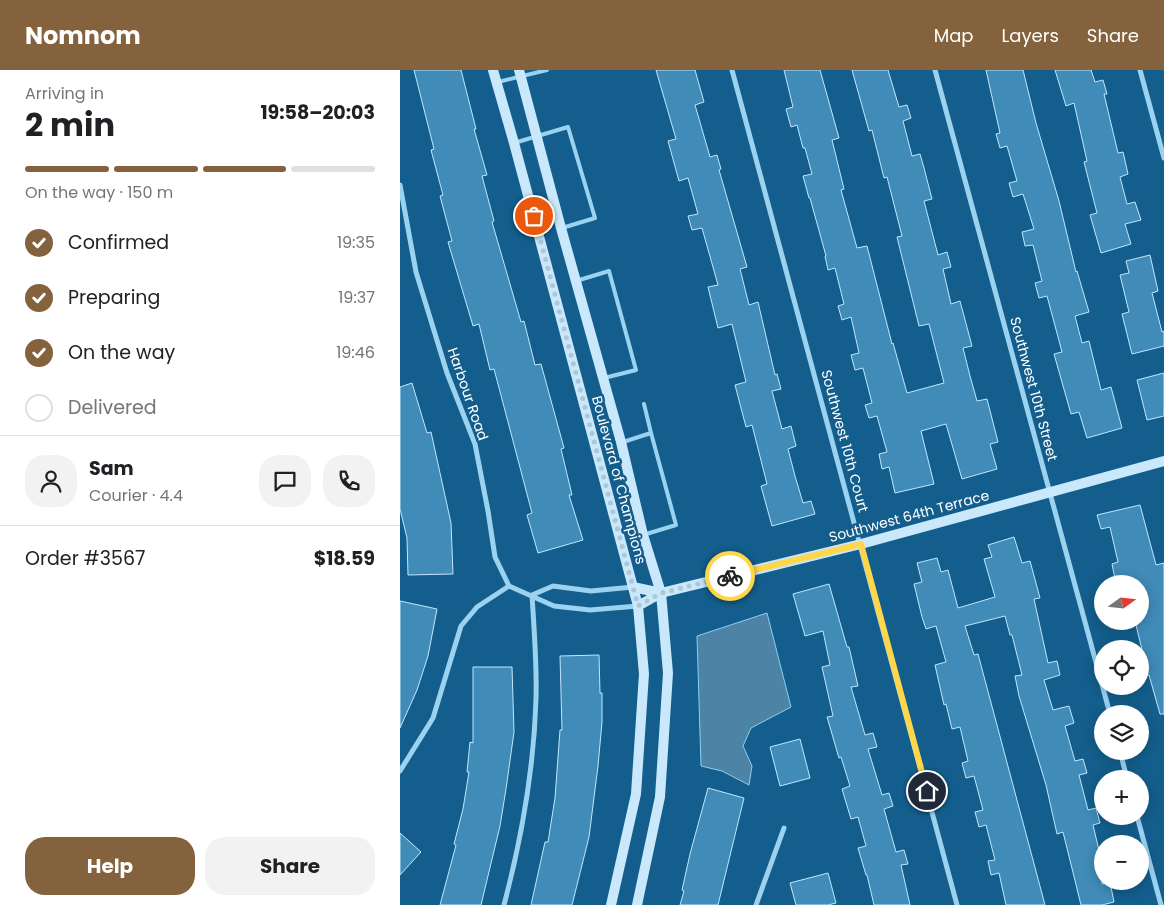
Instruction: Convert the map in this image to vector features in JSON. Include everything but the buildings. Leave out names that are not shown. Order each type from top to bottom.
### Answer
[{"type":"street","name":"Boulevard of Champions","points":[[493,70],[638,606],[644,674],[636,794],[612,905]]},
{"type":"street","name":"Southwest 10th Court","points":[[732,70],[957,905]]},
{"type":"street","name":"Southwest 10th Street","points":[[935,70],[1108,705]]},
{"type":"street","points":[[1140,70],[1164,158]]},
{"type":"street","name":"Boulevard of Champions","points":[[520,73],[603,378],[643,535],[661,593],[668,673],[660,798],[637,905]]},
{"type":"street","name":"Harbour Road","points":[[400,185],[416,272],[448,373],[475,444],[495,557],[509,586]]},
{"type":"street","name":"Southwest 64th Terrace","points":[[638,606],[661,593],[861,544],[1164,461]]},
{"type":"street","points":[[400,771],[434,718],[461,626],[477,607],[509,586],[554,606],[590,610],[638,606]]},
{"type":"street","points":[[532,596],[553,586],[591,591],[633,587]]},
{"type":"street","name":"Southwest 64th Terrace","points":[[633,587],[661,593]]},
{"type":"street","points":[[504,905],[512,876],[530,782],[536,697],[532,596]]},
{"type":"street","points":[[1139,825],[1161,905]]},
{"type":"street","points":[[756,905],[784,828]]},
{"type":"lane","points":[[496,82],[520,73],[547,70]]},
{"type":"lane","points":[[514,143],[568,127],[595,218],[561,228]]},
{"type":"lane","points":[[576,281],[609,271],[636,370],[603,378]]},
{"type":"lane","points":[[643,535],[676,525],[644,404]]},
{"type":"lane","points":[[620,442],[651,434]]},
{"type":"water","points":[[767,613],[791,707],[751,728],[743,746],[752,766],[749,785],[722,771],[701,766],[697,636]]},
{"type":"way so far","points":[[534,216],[638,606],[661,593],[730,576]]},
{"type":"route","points":[[730,576],[861,544],[927,791]]}]
